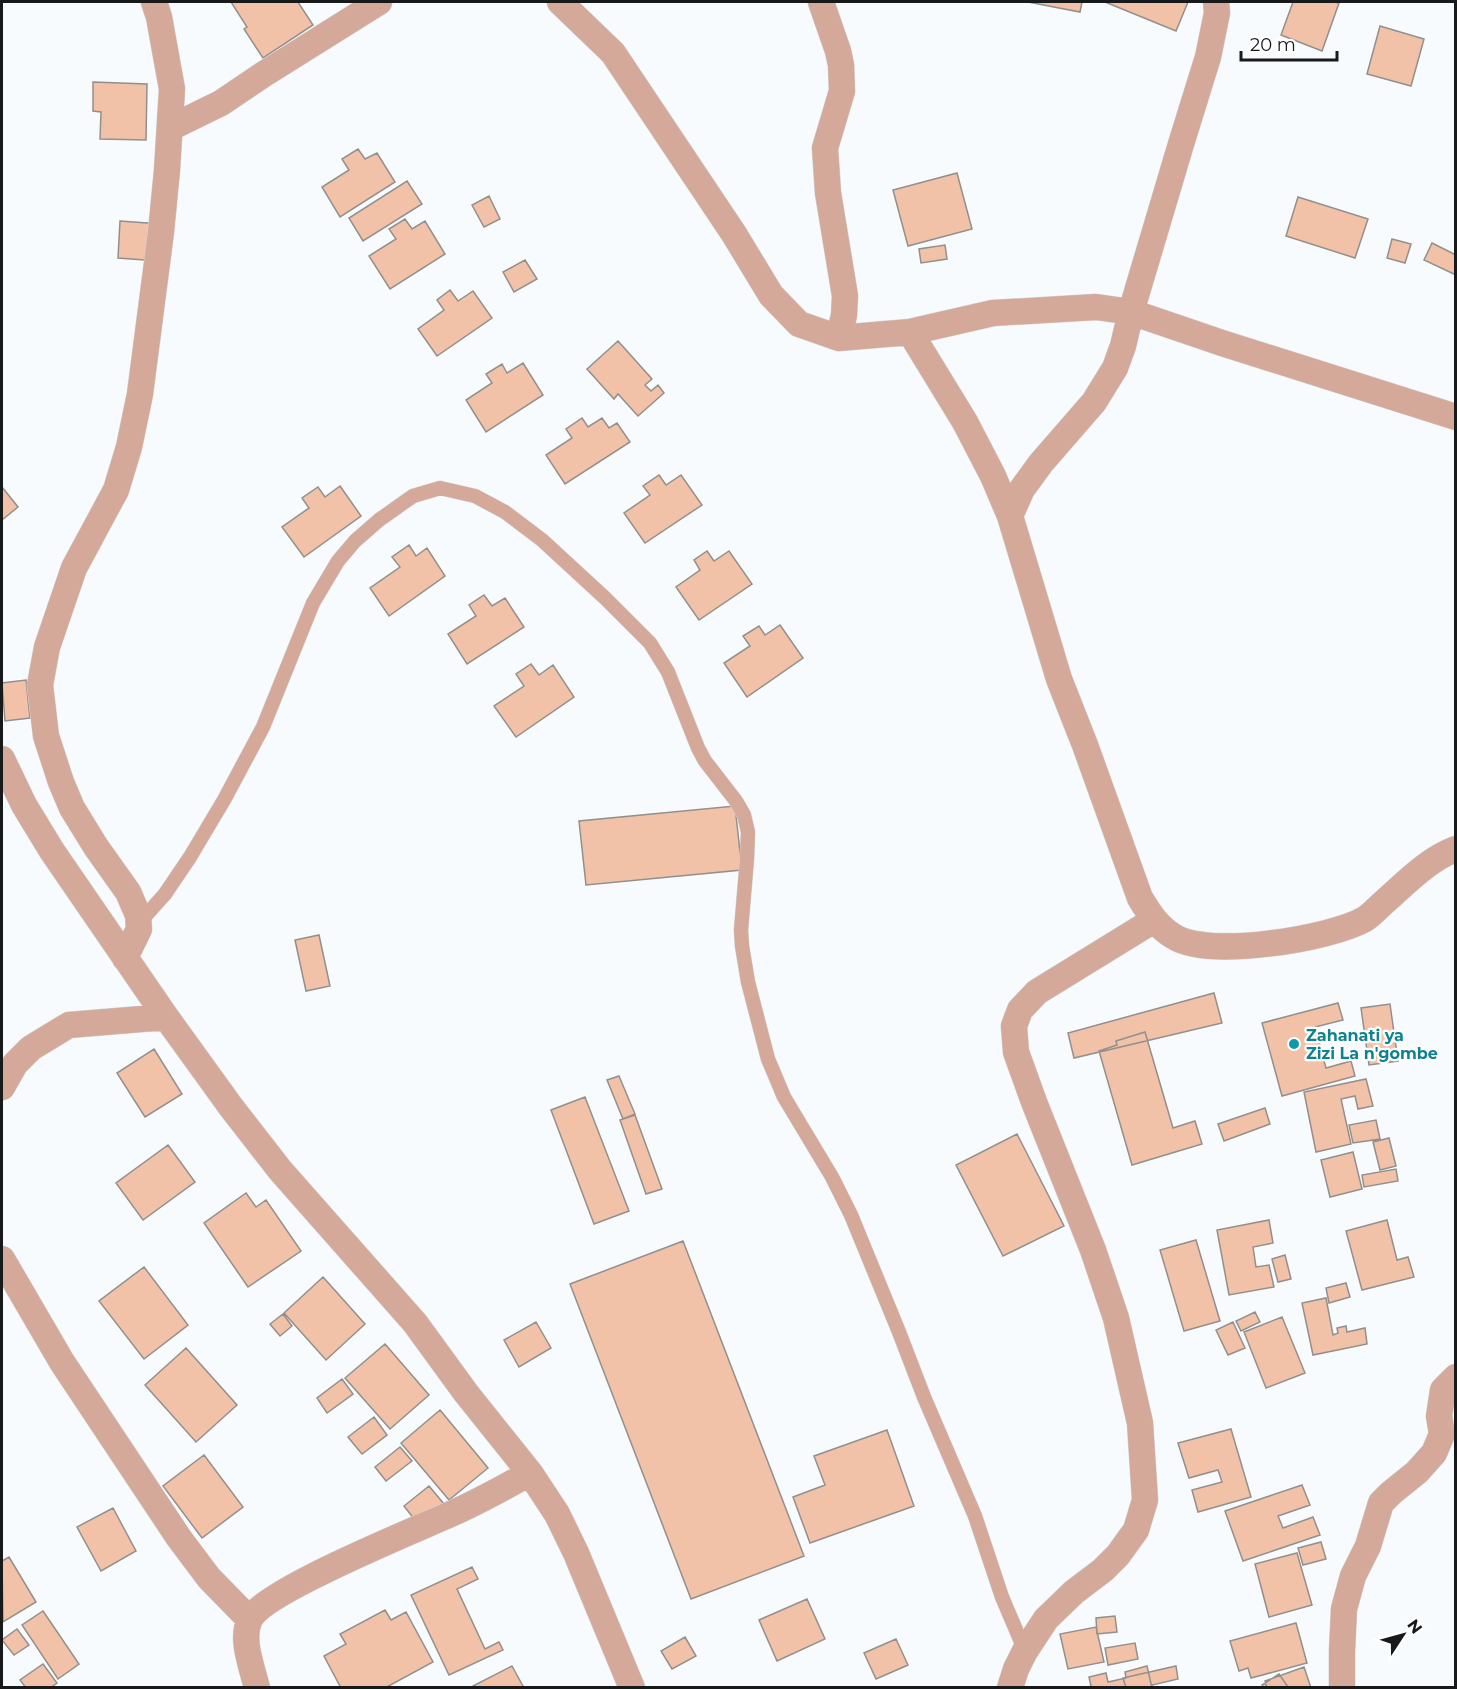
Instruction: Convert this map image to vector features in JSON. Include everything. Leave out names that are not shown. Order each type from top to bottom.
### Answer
[{"type":"street","points":[[125,958],[139,929],[138,915],[129,892],[96,847],[72,808],[46,736],[40,685],[47,647],[74,568],[116,490],[129,447],[140,394],[167,170],[172,90],[159,17],[154,2]]},
{"type":"street","points":[[170,128],[221,103],[380,2]]},
{"type":"street","points":[[560,2],[613,53],[734,234],[771,295],[799,324],[839,338],[910,332],[993,313],[1096,307],[1131,312],[1455,417]]},
{"type":"street","points":[[821,2],[841,65],[842,91],[825,148],[828,193],[844,296],[844,315],[839,338]]},
{"type":"street","points":[[1010,516],[1022,489],[1041,463],[1094,402],[1115,368],[1208,57],[1217,13],[1216,2]]},
{"type":"street","points":[[910,332],[965,422],[993,476],[1010,516],[1059,680],[1140,898],[1154,920],[1174,938],[1202,946],[1240,947],[1341,929],[1366,918],[1422,870],[1445,853],[1455,849]]},
{"type":"street","points":[[2,759],[24,805],[52,851],[231,1107],[280,1170],[415,1323],[466,1393],[530,1473],[556,1514],[576,1553],[632,1688]]},
{"type":"street","points":[[1010,1688],[1025,1651],[1046,1618],[1118,1555],[1136,1530],[1145,1500],[1140,1423],[1116,1318],[1016,1052],[1014,1026],[1020,1010],[1037,993],[1154,920]]},
{"type":"street","points":[[2,1087],[15,1064],[31,1048],[69,1025],[166,1017]]},
{"type":"street","points":[[2,1259],[62,1362],[173,1528],[208,1578],[249,1619]]},
{"type":"street","points":[[1342,1688],[1344,1609],[1353,1576],[1368,1546],[1382,1503],[1417,1472],[1434,1453],[1442,1434],[1440,1416],[1443,1390],[1455,1377]]},
{"type":"street","points":[[257,1688],[246,1637],[249,1619],[256,1610],[272,1599],[343,1562],[455,1512],[530,1473]]},
{"type":"lane","points":[[139,923],[165,894],[228,793],[263,727],[313,603],[338,561],[355,541],[379,520],[413,496],[440,488],[475,496],[505,512],[542,540],[650,643],[668,672],[705,761],[744,814],[748,832],[741,930],[742,946],[748,982],[768,1059],[784,1098],[832,1177],[851,1215],[924,1398],[975,1516],[1002,1597],[1025,1651]]},
{"type":"building","points":[[231,2],[298,2],[313,25],[263,58],[244,29],[247,27]]},
{"type":"building","points":[[1028,2],[1082,2],[1080,12]]},
{"type":"building","points":[[1105,2],[1188,2],[1176,31]]},
{"type":"building","points":[[1293,2],[1339,3],[1322,51],[1281,35]]},
{"type":"building","points":[[1380,26],[1424,39],[1411,86],[1367,74]]},
{"type":"building","points":[[93,82],[147,84],[146,140],[100,139],[101,112],[93,111]]},
{"type":"building","points":[[358,149],[365,159],[377,153],[395,182],[340,217],[322,187],[349,170],[342,159]]},
{"type":"building","points":[[957,173],[972,229],[908,246],[893,190]]},
{"type":"building","points":[[407,181],[422,204],[363,241],[349,218]]},
{"type":"building","points":[[489,196],[500,219],[484,227],[472,205]]},
{"type":"building","points":[[1298,197],[1368,219],[1355,258],[1286,236]]},
{"type":"building","points":[[405,219],[412,229],[425,221],[445,254],[390,289],[369,256],[396,239],[389,229]]},
{"type":"building","points":[[120,221],[161,224],[158,261],[118,258]]},
{"type":"building","points":[[1392,239],[1411,244],[1405,263],[1387,258]]},
{"type":"building","points":[[1432,243],[1456,255],[1456,275],[1424,260]]},
{"type":"building","points":[[945,245],[947,259],[921,263],[919,249]]},
{"type":"building","points":[[525,260],[537,279],[514,292],[503,272]]},
{"type":"building","points":[[450,290],[458,301],[473,291],[492,318],[437,356],[418,329],[444,310],[437,300]]},
{"type":"building","points":[[618,341],[652,379],[645,385],[651,391],[658,385],[664,393],[638,416],[618,394],[614,399],[587,369]]},
{"type":"building","points":[[523,363],[543,395],[486,432],[466,400],[492,383],[486,374],[502,364],[507,373]]},
{"type":"building","points":[[582,418],[588,427],[602,418],[609,428],[617,423],[630,442],[565,484],[546,455],[572,438],[566,429]]},
{"type":"building","points":[[659,475],[666,485],[681,475],[702,505],[645,543],[624,513],[650,495],[643,486]]},
{"type":"building","points":[[340,486],[361,516],[304,557],[282,527],[309,508],[302,498],[318,487],[325,497]]},
{"type":"building","points":[[2,487],[18,507],[2,520]]},
{"type":"building","points":[[409,545],[416,556],[427,548],[445,576],[389,616],[370,588],[400,567],[392,557]]},
{"type":"building","points":[[707,551],[714,561],[729,551],[752,584],[699,620],[676,587],[700,570],[694,560]]},
{"type":"building","points":[[484,595],[492,606],[505,598],[524,627],[467,664],[448,634],[476,616],[469,605]]},
{"type":"building","points":[[780,625],[803,658],[747,697],[724,663],[750,646],[743,636],[759,626],[765,635]]},
{"type":"building","points":[[531,664],[539,675],[553,665],[574,697],[516,737],[494,706],[524,686],[516,674]]},
{"type":"building","points":[[26,680],[30,718],[5,721],[2,683]]},
{"type":"building","points":[[735,806],[742,870],[586,885],[579,821]]},
{"type":"building","points":[[319,935],[330,986],[306,991],[295,940]]},
{"type":"building","points":[[1214,993],[1222,1023],[1074,1058],[1068,1033]]},
{"type":"building","name":"Zahanati ya Zizi La n'gombe","points":[[1338,1003],[1343,1020],[1315,1027],[1326,1068],[1351,1061],[1355,1076],[1282,1096],[1262,1023]]},
{"type":"building","points":[[1390,1004],[1398,1061],[1369,1065],[1361,1008]]},
{"type":"building","points":[[1145,1032],[1173,1128],[1195,1121],[1202,1144],[1132,1165],[1099,1051],[1117,1045],[1116,1041]]},
{"type":"building","points":[[154,1049],[182,1094],[145,1117],[117,1073]]},
{"type":"building","points":[[619,1076],[635,1114],[623,1119],[607,1080]]},
{"type":"building","points":[[1366,1079],[1373,1106],[1358,1109],[1355,1096],[1341,1099],[1351,1144],[1316,1152],[1304,1092]]},
{"type":"building","points":[[585,1097],[629,1211],[594,1224],[551,1110]]},
{"type":"building","points":[[1265,1108],[1270,1124],[1224,1141],[1218,1124]]},
{"type":"building","points":[[635,1115],[662,1189],[646,1194],[620,1120]]},
{"type":"building","points":[[1376,1120],[1380,1139],[1353,1143],[1349,1125]]},
{"type":"building","points":[[1017,1134],[1064,1226],[1003,1256],[956,1165]]},
{"type":"building","points":[[1389,1138],[1396,1166],[1380,1170],[1373,1142]]},
{"type":"building","points":[[168,1145],[195,1182],[143,1220],[116,1183]]},
{"type":"building","points":[[1353,1152],[1362,1189],[1330,1197],[1321,1160]]},
{"type":"building","points":[[1396,1169],[1398,1181],[1364,1187],[1362,1175]]},
{"type":"building","points":[[246,1193],[256,1207],[266,1200],[301,1251],[248,1287],[204,1223]]},
{"type":"building","points":[[1269,1220],[1273,1243],[1253,1247],[1256,1267],[1269,1265],[1274,1287],[1229,1295],[1217,1230]]},
{"type":"building","points":[[1387,1220],[1397,1260],[1408,1257],[1414,1277],[1362,1290],[1346,1231]]},
{"type":"building","points":[[1196,1240],[1220,1321],[1184,1331],[1160,1250]]},
{"type":"building","points":[[683,1241],[804,1556],[691,1599],[570,1284]]},
{"type":"building","points":[[1285,1255],[1291,1279],[1278,1282],[1272,1259]]},
{"type":"building","points":[[144,1267],[188,1325],[144,1359],[99,1301]]},
{"type":"building","points":[[323,1277],[365,1324],[326,1360],[284,1313]]},
{"type":"building","points":[[1346,1283],[1350,1297],[1329,1303],[1326,1288]]},
{"type":"building","points":[[1326,1298],[1333,1335],[1338,1333],[1337,1328],[1346,1326],[1347,1332],[1365,1328],[1367,1344],[1313,1355],[1302,1303]]},
{"type":"building","points":[[1255,1312],[1260,1322],[1241,1331],[1236,1321]]},
{"type":"building","points":[[283,1314],[292,1326],[280,1336],[270,1324]]},
{"type":"building","points":[[1282,1317],[1305,1373],[1266,1388],[1244,1332]]},
{"type":"building","points":[[536,1322],[551,1348],[519,1367],[504,1340]]},
{"type":"building","points":[[1233,1322],[1245,1348],[1228,1355],[1216,1330]]},
{"type":"building","points":[[385,1344],[429,1395],[390,1429],[345,1378]]},
{"type":"building","points":[[186,1348],[237,1405],[196,1442],[145,1385]]},
{"type":"building","points":[[342,1379],[353,1394],[327,1413],[317,1398]]},
{"type":"building","points":[[440,1410],[488,1468],[449,1500],[401,1443]]},
{"type":"building","points":[[374,1417],[387,1435],[362,1454],[348,1437]]},
{"type":"building","points":[[1231,1429],[1251,1497],[1198,1512],[1192,1490],[1222,1482],[1218,1470],[1189,1478],[1178,1443]]},
{"type":"building","points":[[887,1430],[914,1506],[810,1543],[793,1497],[825,1485],[814,1456]]},
{"type":"building","points":[[400,1447],[412,1461],[386,1481],[375,1467]]},
{"type":"building","points":[[204,1455],[243,1507],[202,1538],[163,1486]]},
{"type":"building","points":[[1302,1485],[1310,1505],[1278,1516],[1283,1528],[1313,1517],[1320,1535],[1243,1561],[1225,1511]]},
{"type":"building","points":[[429,1486],[444,1504],[418,1524],[404,1506]]},
{"type":"building","points":[[113,1508],[136,1551],[101,1571],[77,1527]]},
{"type":"building","points":[[1321,1542],[1326,1559],[1303,1565],[1298,1548]]},
{"type":"building","points":[[1297,1553],[1312,1605],[1269,1617],[1255,1564]]},
{"type":"building","points":[[9,1557],[36,1602],[3,1622],[2,1561]]},
{"type":"building","points":[[472,1567],[478,1579],[457,1589],[485,1649],[499,1642],[503,1650],[449,1675],[411,1595]]},
{"type":"building","points":[[807,1599],[825,1639],[777,1661],[759,1620]]},
{"type":"building","points":[[385,1610],[391,1620],[406,1612],[433,1662],[385,1688],[341,1688],[324,1656],[346,1644],[340,1634]]},
{"type":"building","points":[[43,1611],[79,1664],[58,1679],[22,1625]]},
{"type":"building","points":[[1115,1616],[1117,1632],[1097,1634],[1096,1618]]},
{"type":"building","points":[[1296,1623],[1307,1663],[1251,1678],[1248,1668],[1239,1671],[1230,1641]]},
{"type":"building","points":[[1096,1627],[1104,1662],[1068,1669],[1060,1634]]},
{"type":"building","points":[[17,1629],[29,1645],[14,1655],[2,1640]]},
{"type":"building","points":[[685,1637],[696,1656],[672,1669],[661,1651]]},
{"type":"building","points":[[896,1639],[908,1665],[876,1679],[864,1653]]},
{"type":"building","points":[[1135,1643],[1138,1659],[1108,1665],[1105,1648]]},
{"type":"building","points":[[43,1664],[57,1683],[50,1688],[26,1688],[20,1680]]},
{"type":"building","points":[[512,1666],[524,1688],[473,1688],[473,1686]]},
{"type":"building","points":[[1147,1666],[1152,1688],[1086,1688],[1091,1686],[1089,1677],[1106,1673],[1108,1682],[1126,1678],[1125,1672]]},
{"type":"building","points":[[1176,1666],[1178,1679],[1152,1685],[1152,1688],[1126,1688],[1123,1678]]},
{"type":"building","points":[[1304,1667],[1311,1688],[1267,1688],[1265,1681]]},
{"type":"building","points":[[1279,1674],[1288,1687],[1264,1688],[1262,1685]]},
{"type":"place","name":"Zahanati ya Zizi La n'gombe","points":[[1294,1044]]}]
